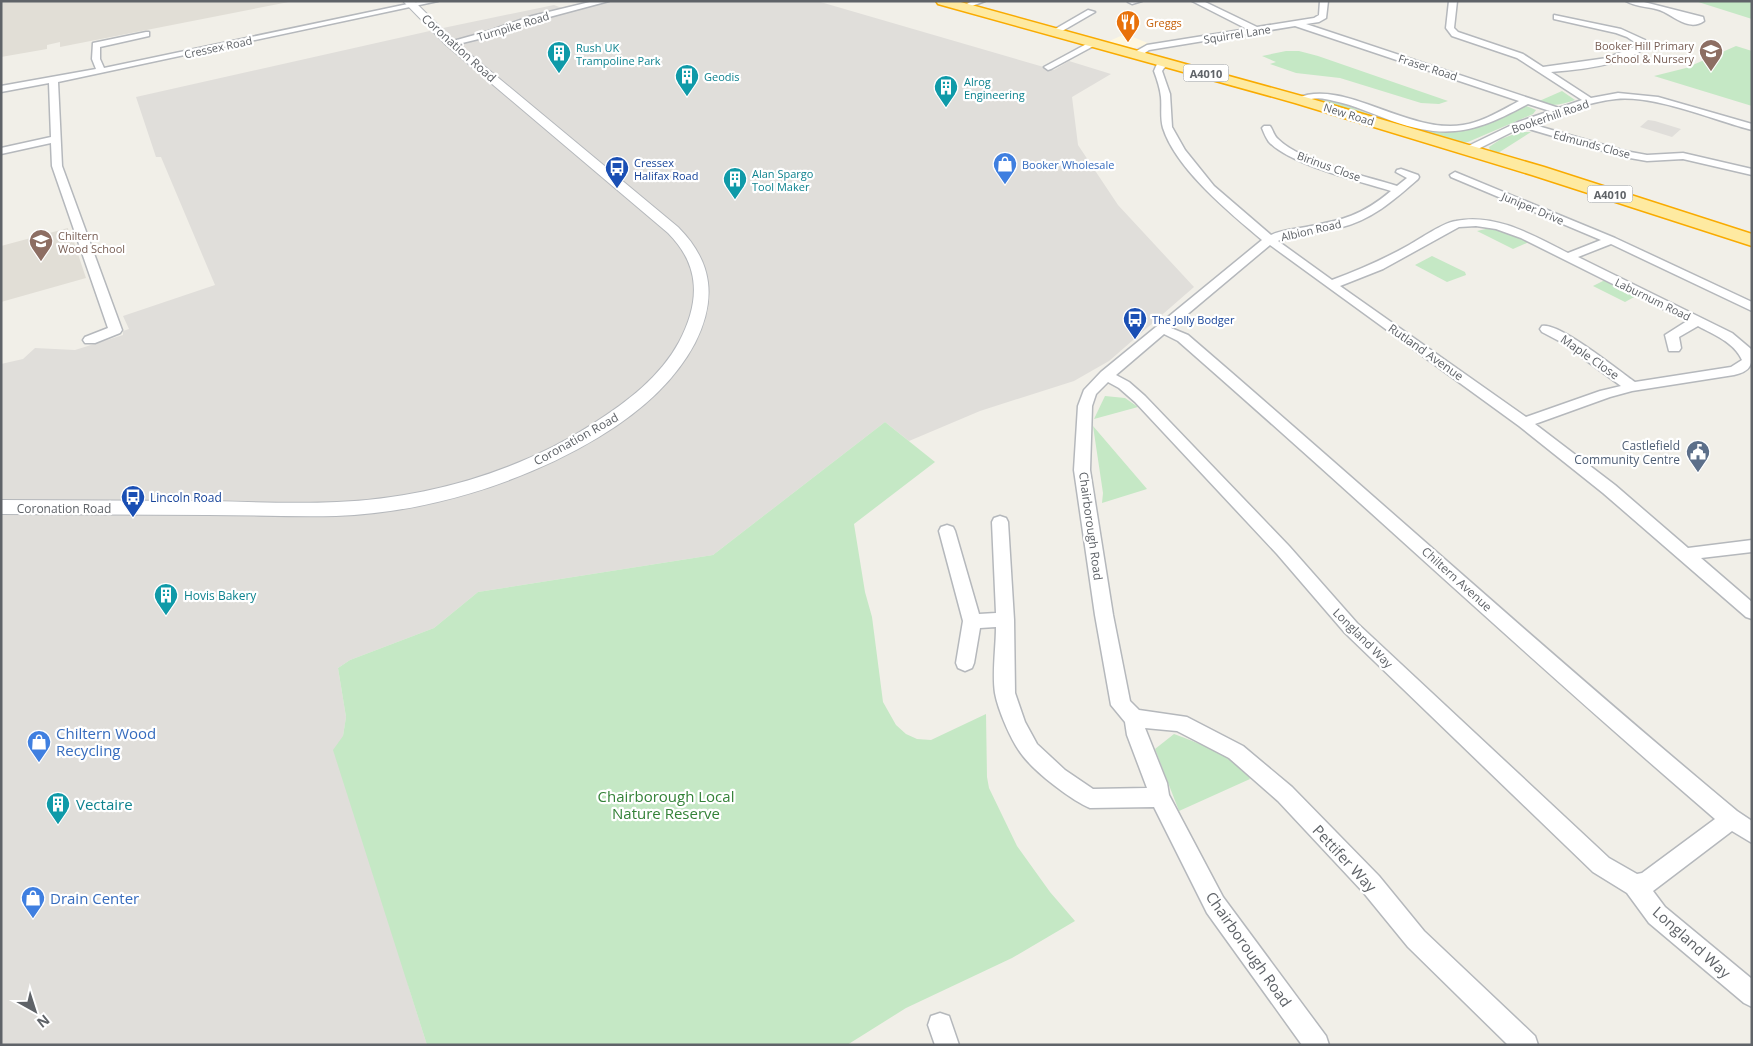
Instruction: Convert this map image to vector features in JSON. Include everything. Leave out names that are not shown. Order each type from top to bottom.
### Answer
[{"type":"highway","name":"New Road","points":[[942,1],[1300,100],[1468,150],[1752,240]]},
{"type":"street","name":"Cressex Road","points":[[1,90],[102,71],[410,4],[434,1]]},
{"type":"street","name":"Turnpike Road","points":[[450,43],[501,30],[535,18],[605,1]]},
{"type":"street","points":[[964,7],[981,1]]},
{"type":"street","points":[[1196,1],[1258,30]]},
{"type":"street","name":"Squirrel Lane","points":[[1136,55],[1147,48],[1316,20],[1323,16],[1324,1]]},
{"type":"street","points":[[1453,1],[1450,28],[1454,34],[1466,40],[1520,56],[1589,101]]},
{"type":"street","points":[[1630,1],[1669,12]]},
{"type":"street","name":"Coronation Road","points":[[1,507],[337,509],[389,504],[439,494],[489,480],[535,463],[572,444],[612,421],[644,396],[669,370],[686,346],[698,321],[702,296],[700,275],[695,257],[687,244],[674,230],[450,43],[410,4]]},
{"type":"street","points":[[1054,32],[1091,12]]},
{"type":"street","points":[[1543,70],[1587,65],[1619,53],[1638,50],[1643,46],[1642,42],[1630,34],[1557,17]]},
{"type":"street","name":"Fraser Road","points":[[1298,24],[1558,111]]},
{"type":"street","points":[[102,71],[96,59],[95,44],[146,34]]},
{"type":"street","points":[[1048,67],[1095,44]]},
{"type":"street","points":[[1619,53],[1634,58]]},
{"type":"street","name":"Rutland Avenue","points":[[1168,63],[1160,66],[1158,71],[1166,96],[1165,120],[1175,142],[1206,185],[1271,241],[1524,422],[1609,489],[1752,612]]},
{"type":"street","points":[[53,80],[58,166],[114,330],[90,340]]},
{"type":"street","points":[[1300,100],[1307,94],[1327,95],[1406,122],[1448,128],[1470,127],[1482,123],[1528,100]]},
{"type":"street","name":"Bookerhill Road","points":[[1468,150],[1521,124],[1589,101],[1618,96],[1658,100],[1752,127]]},
{"type":"street","name":"Edmunds Close","points":[[1521,124],[1624,154],[1647,158],[1683,156],[1752,172]]},
{"type":"street","name":"Birinus Close","points":[[1267,128],[1272,140],[1292,152],[1327,166],[1400,190]]},
{"type":"street","points":[[1,151],[57,140]]},
{"type":"street","name":"Albion Road","points":[[1271,241],[1278,236],[1340,224],[1363,216],[1376,209],[1414,177],[1401,172]]},
{"type":"street","name":"Juniper Drive","points":[[1456,175],[1611,240],[1752,307]]},
{"type":"street","name":"Laburnum Road","points":[[1332,285],[1379,266],[1457,224],[1476,223],[1498,226],[1525,236],[1727,336],[1744,349],[1749,360],[1745,366],[1715,374],[1632,387],[1605,394],[1524,422]]},
{"type":"street","points":[[1568,257],[1611,240]]},
{"type":"street","name":"Chairborough Road","points":[[1271,241],[1260,246],[1161,328],[1106,375],[1089,393],[1085,406],[1082,470],[1104,615],[1121,705],[1134,718],[1137,735],[1157,784],[1159,797],[1215,905],[1317,1045]]},
{"type":"street","points":[[1674,348],[1672,335],[1698,321]]},
{"type":"street","name":"Chiltern Avenue","points":[[1161,328],[1183,338],[1311,449],[1616,722],[1730,818],[1752,832]]},
{"type":"street","name":"Maple Close","points":[[1546,329],[1566,339],[1632,387]]},
{"type":"street","name":"Longland Way","points":[[1106,375],[1124,385],[1140,399],[1283,550],[1358,635],[1602,865],[1635,886],[1658,915],[1752,995]]},
{"type":"street","points":[[1000,522],[1005,620],[1005,693],[1016,724],[1030,750],[1058,776],[1090,798],[1128,799],[1159,797]]},
{"type":"street","points":[[947,531],[972,621],[965,663]]},
{"type":"street","points":[[1686,554],[1752,546]]},
{"type":"street","points":[[972,621],[1005,620]]},
{"type":"street","name":"Pettifer Way","points":[[1134,718],[1180,723],[1236,752],[1285,794],[1371,884],[1416,939],[1526,1045]]},
{"type":"street","points":[[1635,886],[1647,883],[1722,827],[1730,818]]},
{"type":"shaded area","points":[[1,1],[294,1],[60,47],[60,42],[47,45],[47,49],[1,57]]},
{"type":"shaded area","points":[[591,1],[817,1],[1054,70],[1069,61],[1111,74],[1072,97],[1078,145],[1118,205],[1194,287],[1109,361],[1074,381],[980,411],[909,441],[885,422],[713,555],[478,592],[434,628],[350,660],[338,668],[346,717],[343,736],[409,988],[427,1045],[1,1045],[1,364],[23,359],[35,348],[75,350],[123,335],[123,331],[129,329],[123,316],[215,285],[161,157],[156,157],[136,97],[443,28],[554,5],[562,8]]},
{"type":"shaded area","points":[[1125,34],[1153,45],[1127,49],[1105,43]]},
{"type":"shaded area","points":[[1648,120],[1681,129],[1672,137],[1640,127]]},
{"type":"shaded area","name":"Chiltern Wood School","points":[[68,228],[69,237],[72,236],[86,278],[1,302],[1,246]]},
{"type":"green space","points":[[1695,1],[1752,1],[1752,19]]},
{"type":"green space","name":"Booker Hill Primary School & Nursery","points":[[1736,46],[1752,51],[1752,106],[1654,76],[1686,68]]},
{"type":"green space","points":[[1286,51],[1299,51],[1318,56],[1448,101],[1439,104],[1421,103],[1340,78],[1296,73],[1270,64],[1276,62],[1262,56]]},
{"type":"green space","points":[[1562,91],[1575,100],[1556,105],[1537,102]]},
{"type":"green space","points":[[1323,97],[1400,124],[1440,131],[1460,131],[1479,127],[1497,120],[1524,105],[1536,110],[1533,114],[1468,142],[1456,143],[1308,98]]},
{"type":"green space","points":[[1520,132],[1531,132],[1495,155],[1491,153],[1489,147],[1501,139]]},
{"type":"green space","points":[[1490,228],[1529,242],[1513,249],[1477,231]]},
{"type":"green space","points":[[1432,256],[1465,272],[1466,275],[1447,282],[1415,265]]},
{"type":"green space","points":[[1607,279],[1638,295],[1625,302],[1593,286]]},
{"type":"green space","points":[[1105,396],[1125,398],[1138,407],[1094,419]]},
{"type":"green space","name":"Chairborough Local Nature Reserve","points":[[885,422],[935,462],[854,524],[865,592],[872,617],[883,702],[896,725],[906,734],[917,739],[931,740],[986,714],[987,777],[989,788],[1017,846],[1050,892],[1075,921],[1012,958],[906,1008],[847,1045],[427,1045],[333,750],[343,736],[346,717],[338,668],[350,660],[434,628],[478,592],[713,555]]},
{"type":"green space","points":[[1093,426],[1147,489],[1102,503],[1103,493]]},
{"type":"green space","points":[[1174,734],[1205,746],[1228,758],[1246,772],[1250,779],[1179,811],[1155,749]]},
{"type":"place","name":"Greggs","points":[[1128,43]]},
{"type":"place","name":"Booker Hill Primary School & Nursery","points":[[1711,72]]},
{"type":"place","name":"Rush UK Trampoline Park","points":[[559,74]]},
{"type":"place","name":"Geodis","points":[[687,97]]},
{"type":"place","name":"Alrog Engineering","points":[[946,108]]},
{"type":"place","name":"Booker Wholesale","points":[[1005,185]]},
{"type":"place","name":"Cressex Halifax Road","points":[[617,189]]},
{"type":"place","name":"Alan Spargo Tool Maker","points":[[735,200]]},
{"type":"place","name":"Chiltern Wood School","points":[[41,262]]},
{"type":"place","name":"The Jolly Bodger","points":[[1135,340]]},
{"type":"place","name":"Castlefield Community Centre","points":[[1698,473]]},
{"type":"place","name":"Lincoln Road","points":[[133,518]]},
{"type":"place","name":"Hovis Bakery","points":[[166,616]]},
{"type":"place","name":"Chiltern Wood Recycling","points":[[39,763]]},
{"type":"place","name":"Vectaire","points":[[58,825]]},
{"type":"place","name":"Drain Center","points":[[33,919]]}]
